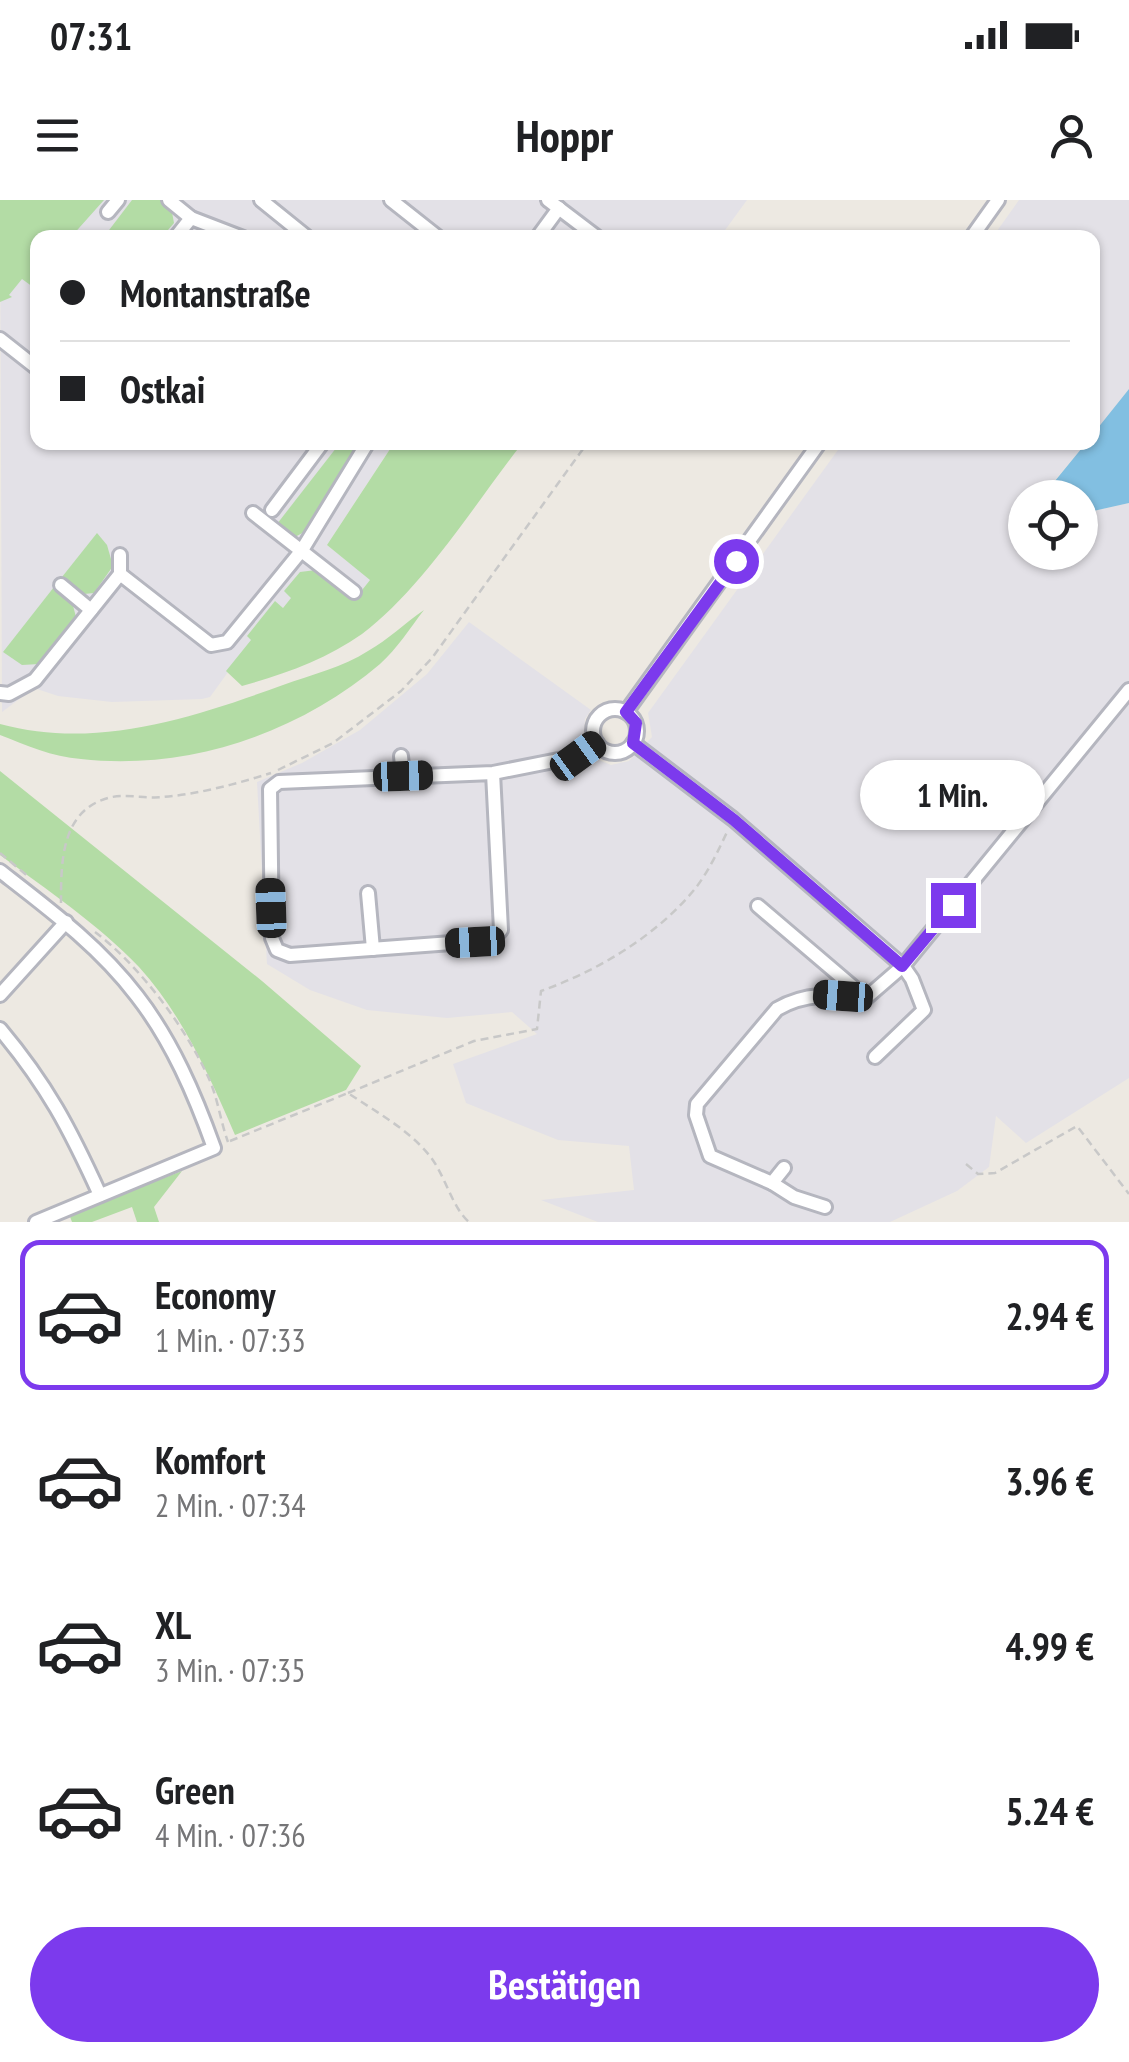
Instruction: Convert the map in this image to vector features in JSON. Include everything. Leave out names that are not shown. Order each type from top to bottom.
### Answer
[{"type":"street","points":[[108,212],[118,200]]},
{"type":"street","points":[[169,200],[209,230]]},
{"type":"street","points":[[261,200],[298,230]]},
{"type":"street","points":[[391,200],[429,230]]},
{"type":"street","points":[[976,230],[998,200]]},
{"type":"street","points":[[542,230],[554,204],[588,230]]},
{"type":"street","points":[[184,230],[195,219]]},
{"type":"street","points":[[195,219],[223,230]]},
{"type":"street","points":[[0,339],[30,363]]},
{"type":"street","points":[[272,510],[318,450]]},
{"type":"street","points":[[120,574],[210,645],[227,642],[302,550],[363,450]]},
{"type":"street","points":[[626,712],[814,450]]},
{"type":"street","points":[[254,512],[354,592]]},
{"type":"street","points":[[0,692],[9,694],[35,680],[120,574],[120,554]]},
{"type":"street","points":[[61,586],[91,610]]},
{"type":"street","points":[[825,1207],[794,1197],[710,1156],[696,1116],[697,1104],[777,1009],[792,1000],[820,994],[866,998],[902,966],[1129,690]]},
{"type":"street","points":[[612,708],[626,712],[636,723],[633,743],[616,753],[602,748],[596,743],[593,726],[601,714],[612,708]]},
{"type":"street","points":[[493,773],[501,930],[492,940],[290,955],[278,950],[272,938],[270,789],[280,782],[493,773],[578,756],[596,743]]},
{"type":"street","points":[[633,743],[734,820],[902,966],[912,979],[924,1010],[874,1058]]},
{"type":"street","points":[[400,756],[403,776]]},
{"type":"street","points":[[0,870],[66,922],[138,996],[180,1064],[214,1148],[36,1222]]},
{"type":"street","points":[[368,893],[373,949]]},
{"type":"street","points":[[758,906],[866,998]]},
{"type":"street","points":[[0,995],[66,922]]},
{"type":"street","points":[[0,1029],[38,1074],[73,1134],[100,1195]]},
{"type":"street","points":[[772,1184],[784,1168]]},
{"type":"path","points":[[66,922],[61,901],[66,837],[74,819],[86,807],[110,797],[162,797],[256,778],[333,743],[363,722],[402,691],[432,658],[582,450]]},
{"type":"path","points":[[214,1148],[474,1041],[537,1029],[541,992],[586,975],[663,919],[694,890],[734,820]]},
{"type":"path","points":[[348,1093],[409,1134],[429,1155],[469,1222]]},
{"type":"path","points":[[966,1164],[978,1174],[995,1172],[1078,1126],[1129,1194]]},
{"type":"shaded area","points":[[0,200],[747,200],[725,230],[30,230],[30,450],[389,450],[327,545],[371,579],[356,599],[316,570],[283,608],[275,602],[248,635],[252,639],[210,697],[112,702],[58,696],[34,688],[2,712]]},
{"type":"shaded area","points":[[1019,200],[1129,200],[1129,389],[1100,425],[1100,230],[998,230]]},
{"type":"shaded area","points":[[838,450],[1080,450],[1055,480],[1008,480],[1008,570],[1098,570],[1098,510],[1129,503],[1129,1078],[1026,1143],[996,1116],[989,1167],[957,1191],[890,1222],[598,1222],[541,1200],[634,1190],[629,1146],[558,1140],[466,1103],[453,1064],[537,1034],[512,1012],[447,1018],[367,1010],[310,990],[267,964],[257,782],[302,763],[360,730],[427,674],[469,622],[591,710],[585,719],[584,735],[599,760],[611,765],[629,761],[652,737],[648,713]]},
{"type":"green space","points":[[0,200],[104,200],[77,230],[30,230],[30,285],[22,279],[9,295],[12,297],[0,302]]},
{"type":"green space","points":[[132,200],[162,200],[171,207],[174,223],[168,230],[109,230]]},
{"type":"green space","points":[[335,450],[358,450],[306,531],[295,537],[277,524]]},
{"type":"green space","points":[[389,450],[517,450],[427,570],[362,634],[304,665],[242,686],[226,671],[275,601],[283,608],[291,598],[284,591],[300,572],[316,570],[355,599],[370,580],[327,545]]},
{"type":"green space","points":[[97,533],[107,545],[113,566],[94,593],[84,594],[62,577]]},
{"type":"green space","points":[[54,587],[72,602],[76,617],[39,664],[22,665],[3,652]]},
{"type":"green space","points":[[424,610],[386,658],[348,688],[278,728],[240,742],[161,759],[121,761],[60,756],[0,735],[0,724],[72,734],[108,732],[214,709],[348,662],[383,642]]},
{"type":"green space","points":[[0,771],[262,981],[361,1066],[346,1090],[235,1135],[194,1047],[169,1005],[139,967],[107,936],[0,855]]},
{"type":"green space","points":[[182,1171],[154,1207],[159,1222],[137,1222],[132,1207],[92,1222],[72,1222],[69,1214]]},
{"type":"water","points":[[1129,389],[1129,503],[1098,510],[1098,480],[1056,480],[1080,450],[1100,450],[1100,425]]},
{"type":"route","points":[[736,561],[626,712],[636,723],[633,743],[734,820],[902,966],[953,905]]}]
